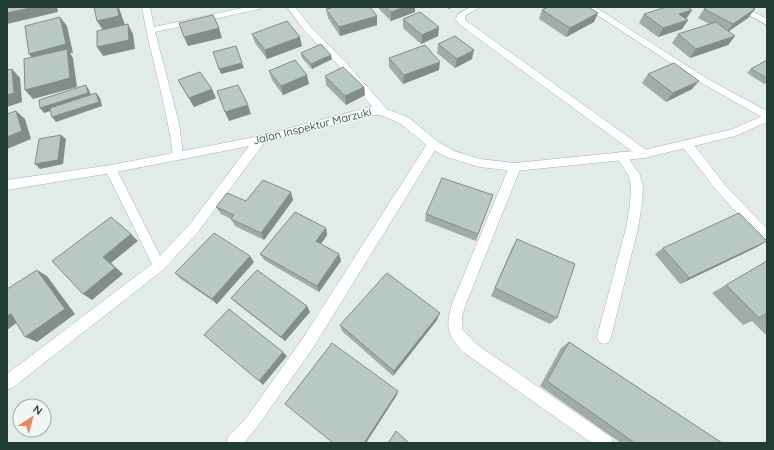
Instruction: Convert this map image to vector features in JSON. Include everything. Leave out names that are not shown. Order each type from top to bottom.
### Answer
[{"type":"street","points":[[146,7],[150,30],[167,91],[174,123],[178,155]]},
{"type":"street","points":[[150,30],[259,7]]},
{"type":"street","points":[[292,7],[307,28],[345,67],[382,111]]},
{"type":"street","points":[[476,7],[461,15],[460,19],[462,22],[644,154]]},
{"type":"street","points":[[589,7],[703,80],[767,118]]},
{"type":"street","points":[[738,7],[767,22]]},
{"type":"street","name":"Jalan Inspektur Marzuki","points":[[7,185],[112,170],[178,155],[260,140],[358,113],[376,110],[405,121],[433,144],[450,154],[480,163],[515,167],[644,154],[735,132],[767,118]]},
{"type":"street","points":[[7,383],[160,266],[194,228],[260,140]]},
{"type":"street","points":[[234,443],[252,422],[308,343],[433,144]]},
{"type":"street","points":[[687,144],[721,188],[767,237]]},
{"type":"street","points":[[604,337],[632,228],[636,204],[637,187],[634,175],[621,156]]},
{"type":"street","points":[[515,167],[460,301],[454,319],[454,330],[462,342],[470,349],[605,443]]},
{"type":"street","points":[[112,170],[160,266]]},
{"type":"building","points":[[7,7],[35,7],[7,13]]},
{"type":"building","points":[[94,7],[117,7],[119,16],[97,21]]},
{"type":"building","points":[[335,7],[370,7],[377,16],[339,27],[326,9]]},
{"type":"building","points":[[386,7],[404,7],[391,12]]},
{"type":"building","points":[[548,7],[588,7],[598,13],[570,28],[542,10]]},
{"type":"building","points":[[666,7],[688,7],[692,10],[679,14],[688,20],[663,28],[644,14]]},
{"type":"building","points":[[707,7],[751,7],[755,9],[733,24],[704,9]]},
{"type":"building","points":[[420,12],[439,27],[422,35],[403,19]]},
{"type":"building","points":[[213,15],[219,28],[184,37],[179,23]]},
{"type":"building","points":[[60,17],[66,44],[29,54],[25,26]]},
{"type":"building","points":[[287,21],[300,37],[265,50],[252,34]]},
{"type":"building","points":[[716,22],[735,36],[696,49],[678,34]]},
{"type":"building","points":[[128,24],[129,40],[97,47],[97,31]]},
{"type":"building","points":[[455,36],[474,50],[457,59],[438,44]]},
{"type":"building","points":[[321,44],[331,55],[311,64],[301,53]]},
{"type":"building","points":[[425,45],[440,62],[404,75],[389,58]]},
{"type":"building","points":[[236,46],[242,63],[219,69],[213,52]]},
{"type":"building","points":[[67,49],[70,78],[25,90],[24,59]]},
{"type":"building","points":[[295,60],[307,75],[281,86],[269,71]]},
{"type":"building","points":[[767,60],[767,78],[751,69]]},
{"type":"building","points":[[674,63],[699,81],[673,93],[648,74]]},
{"type":"building","points":[[343,67],[364,87],[345,96],[325,76]]},
{"type":"building","points":[[12,69],[14,93],[7,95],[7,70]]},
{"type":"building","points":[[200,72],[212,89],[189,98],[178,80]]},
{"type":"building","points":[[86,85],[88,93],[40,108],[39,100]]},
{"type":"building","points":[[238,85],[248,105],[225,112],[217,91]]},
{"type":"building","points":[[96,93],[99,102],[52,117],[50,108]]},
{"type":"building","points":[[16,111],[22,131],[7,137],[7,114]]},
{"type":"building","points":[[61,135],[58,160],[35,164],[39,139]]},
{"type":"building","points":[[442,178],[493,195],[478,234],[426,214]]},
{"type":"building","points":[[263,180],[291,192],[261,233],[231,219],[234,215],[216,207],[227,193],[246,201]]},
{"type":"building","points":[[295,212],[326,228],[316,241],[339,254],[317,286],[260,254]]},
{"type":"building","points":[[739,213],[767,241],[689,278],[663,248]]},
{"type":"building","points":[[111,217],[131,234],[103,257],[115,268],[83,294],[52,261]]},
{"type":"building","points":[[214,233],[250,256],[212,299],[175,273]]},
{"type":"building","points":[[517,239],[575,264],[557,318],[495,288]]},
{"type":"building","points":[[767,261],[767,313],[759,318],[726,285]]},
{"type":"building","points":[[37,270],[65,309],[25,337],[11,314],[7,316],[7,289]]},
{"type":"building","points":[[257,270],[307,306],[281,337],[231,298]]},
{"type":"building","points":[[387,273],[440,313],[394,371],[340,325]]},
{"type":"building","points":[[229,309],[283,352],[259,381],[204,335]]},
{"type":"building","points":[[569,342],[722,443],[635,443],[547,381]]},
{"type":"building","points":[[332,343],[398,391],[364,443],[333,443],[285,404]]},
{"type":"building","points":[[396,431],[409,443],[388,443]]}]
